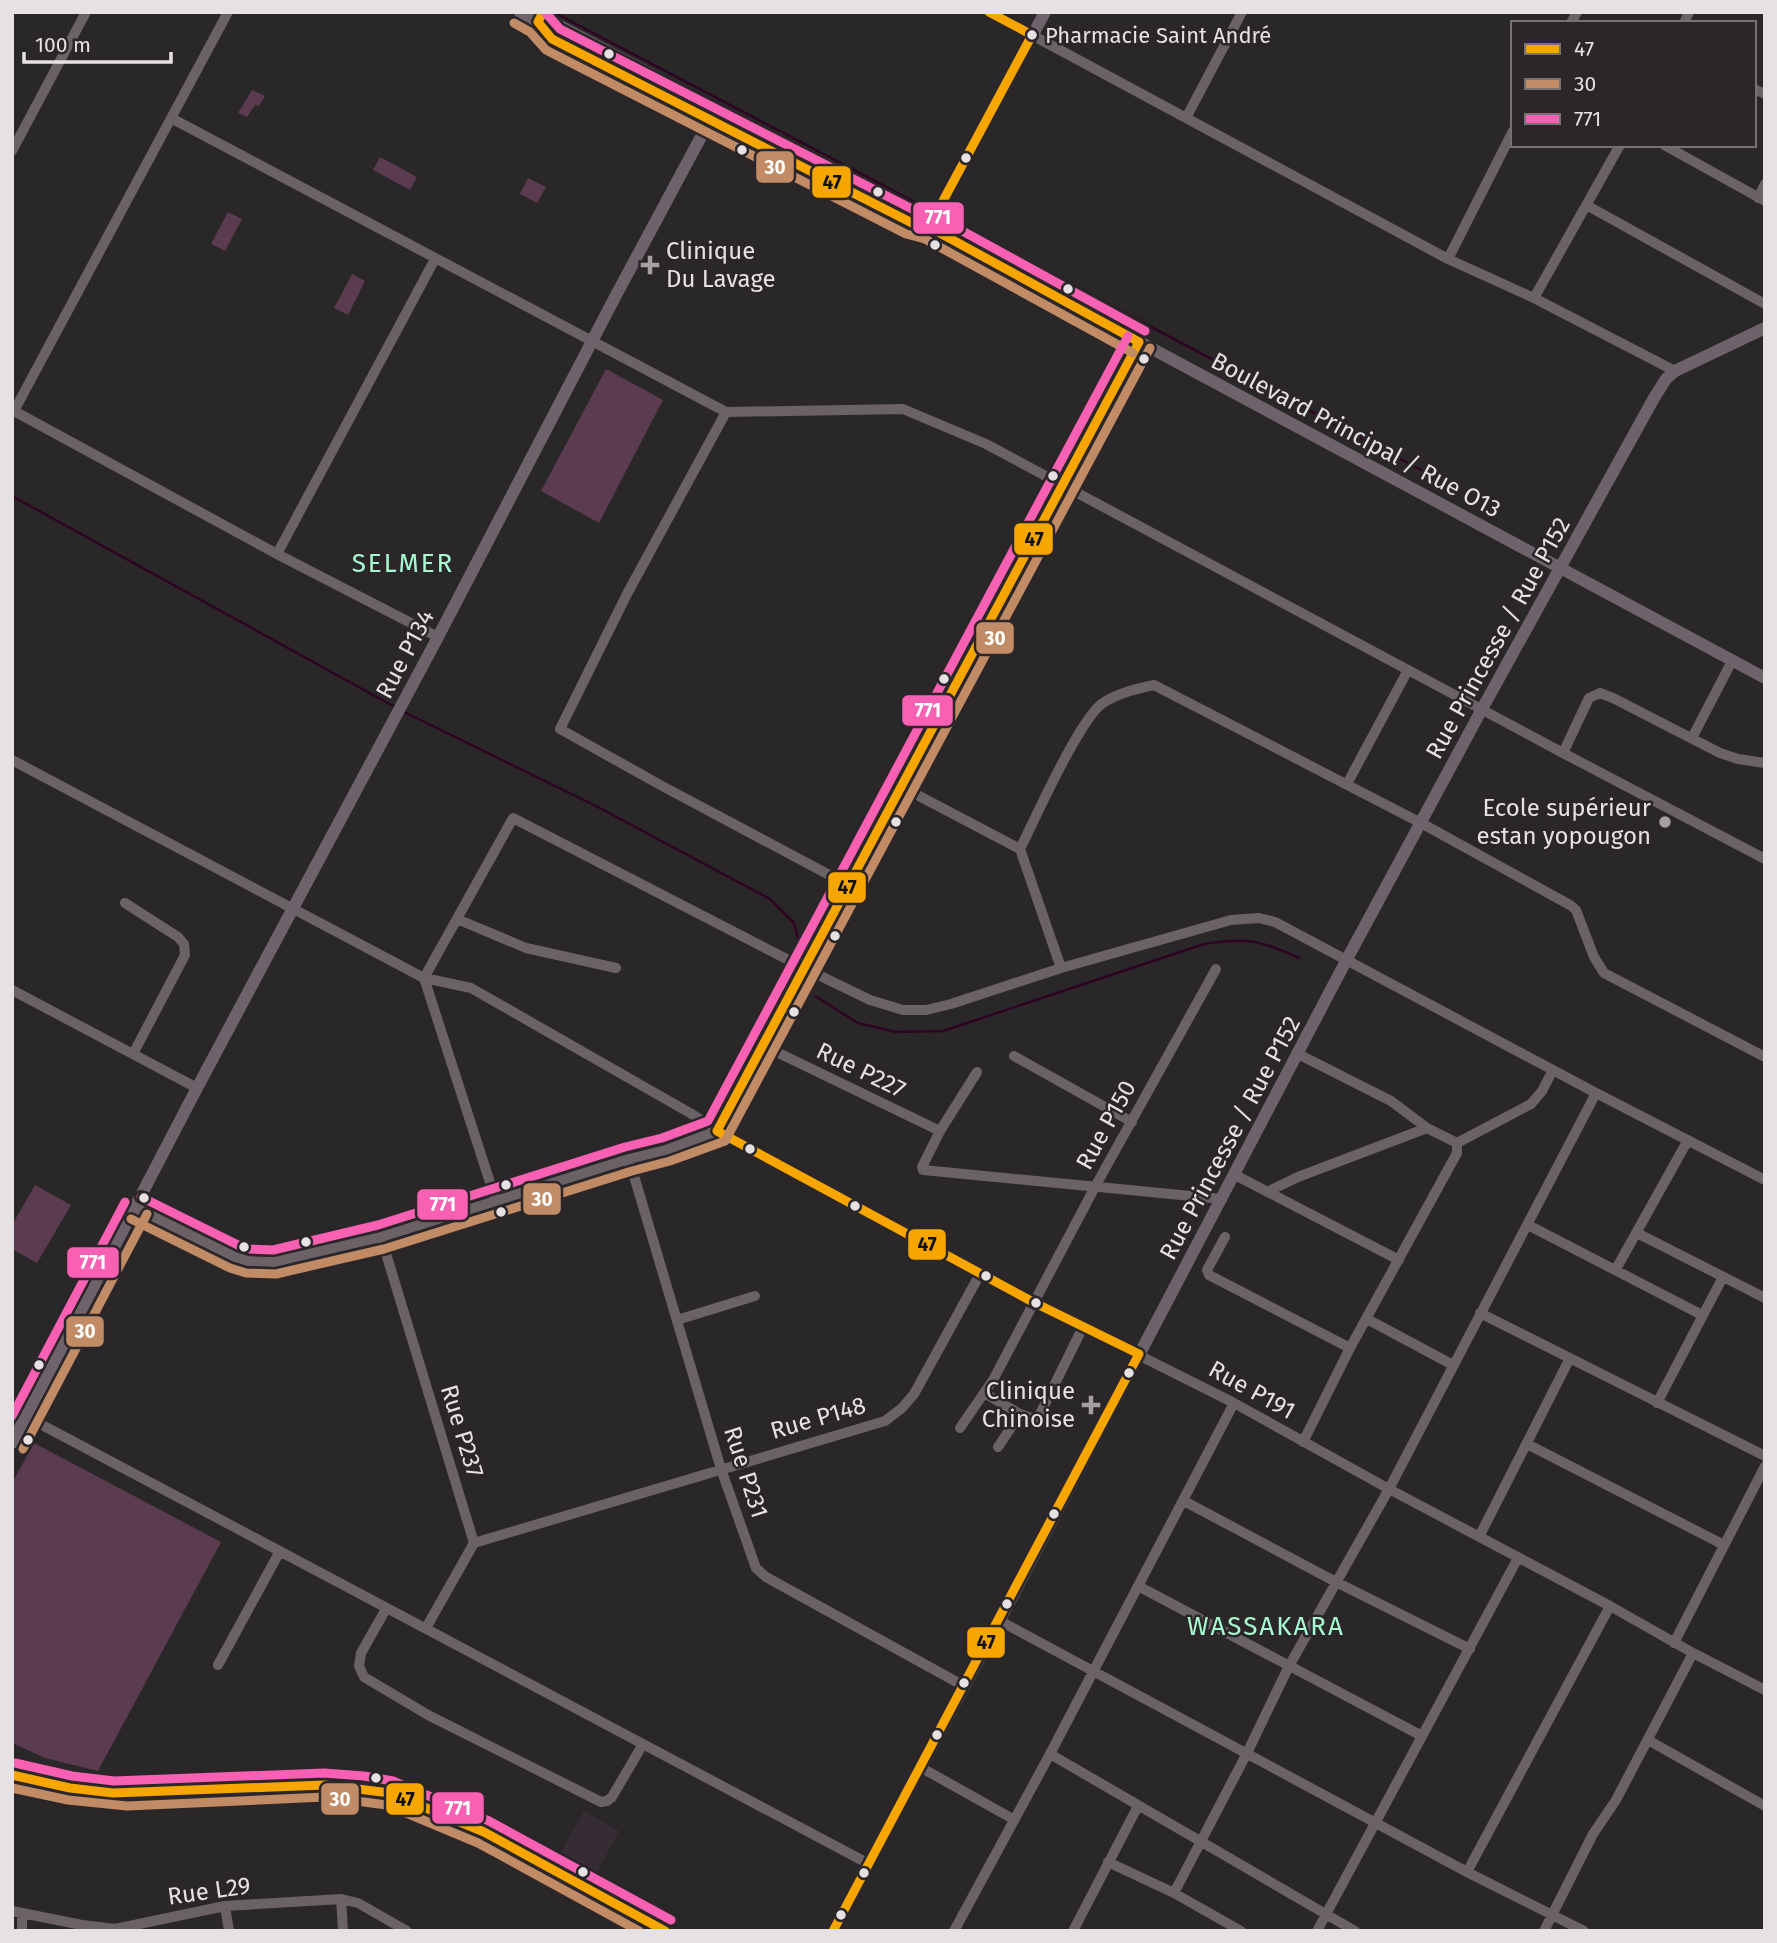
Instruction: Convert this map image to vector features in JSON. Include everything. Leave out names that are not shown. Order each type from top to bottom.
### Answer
[{"type":"street","points":[[12,151],[86,12]]},
{"type":"street","points":[[228,12],[14,411],[276,554],[438,637]]},
{"type":"street","name":"Boulevard Principal / Rue O13","points":[[520,12],[558,25],[917,215],[929,227]]},
{"type":"street","points":[[989,12],[1448,259],[1534,298],[1675,371],[1765,328]]},
{"type":"street","points":[[929,227],[1045,12]]},
{"type":"street","points":[[1186,118],[1242,12]]},
{"type":"street","name":"Boulevard Principal / Rue O13","points":[[541,17],[552,39],[912,223],[929,227],[1765,678]]},
{"type":"street","points":[[171,118],[726,412],[903,409],[986,444],[1765,859]]},
{"type":"street","name":"Rue P134","points":[[12,1443],[710,120]]},
{"type":"street","points":[[1448,259],[1511,135]]},
{"type":"street","points":[[1534,298],[1619,147]]},
{"type":"street","points":[[1668,147],[1761,200],[1765,184]]},
{"type":"street","points":[[1588,206],[1765,304]]},
{"type":"street","points":[[276,554],[435,259]]},
{"type":"street","points":[[136,1208],[248,1261],[274,1262],[381,1237],[629,1159],[666,1150],[717,1131],[1139,342]]},
{"type":"street","name":"Rue Princesse / Rue P152","points":[[834,1930],[1000,1621],[1347,959],[1654,398],[1675,371]]},
{"type":"street","points":[[726,412],[627,593],[560,729],[848,885]]},
{"type":"street","points":[[1692,738],[1732,661]]},
{"type":"street","points":[[1347,784],[1408,670]]},
{"type":"street","points":[[1020,849],[1082,730],[1098,708],[1109,700],[1154,685],[1421,823],[1570,905],[1576,910],[1594,957],[1604,973],[1765,1058]]},
{"type":"street","points":[[1563,753],[1590,698],[1600,693],[1738,759],[1765,763]]},
{"type":"street","name":"Rue P191","points":[[12,760],[424,978],[471,988],[690,1113],[747,1149],[1033,1302],[1234,1403],[1765,1690]]},
{"type":"street","points":[[902,787],[1020,849],[1061,968]]},
{"type":"street","points":[[496,1201],[424,978],[515,818],[804,968],[870,1000],[903,1010],[926,1010],[1061,968],[1244,917],[1275,922],[1765,1180]]},
{"type":"street","points":[[125,903],[178,937],[184,944],[185,954],[133,1054]]},
{"type":"street","points":[[457,919],[526,948],[616,968]]},
{"type":"street","name":"Rue P150","points":[[960,1428],[984,1393],[1216,969]]},
{"type":"street","points":[[12,990],[197,1088]]},
{"type":"street","name":"Rue P227","points":[[764,1046],[940,1131]]},
{"type":"street","points":[[1298,1054],[1391,1101],[1427,1128],[1458,1143]]},
{"type":"street","points":[[1014,1056],[1132,1122]]},
{"type":"street","points":[[1458,1143],[1531,1104],[1542,1091],[1553,1070]]},
{"type":"street","points":[[977,1072],[940,1131],[922,1167],[923,1170],[1222,1199]]},
{"type":"street","points":[[1174,1893],[1247,1753],[1289,1665],[1389,1489],[1596,1093]]},
{"type":"street","points":[[1267,1192],[1298,1177],[1427,1128]]},
{"type":"street","points":[[1616,1269],[1688,1140]]},
{"type":"street","points":[[1303,1442],[1350,1348],[1457,1153],[1458,1143]]},
{"type":"street","name":"Rue P231","points":[[629,1159],[721,1469],[756,1568],[760,1573],[964,1686]]},
{"type":"street","points":[[1235,1175],[1399,1260]]},
{"type":"street","points":[[1528,1225],[1702,1315]]},
{"type":"street","points":[[1637,1233],[1765,1298]]},
{"type":"street","name":"Rue P237","points":[[381,1237],[474,1543]]},
{"type":"street","points":[[1225,1237],[1207,1270],[1209,1275],[1350,1348]]},
{"type":"street","name":"Rue P148","points":[[474,1543],[885,1420],[902,1408],[914,1394],[980,1274]]},
{"type":"street","points":[[1657,1403],[1723,1277]]},
{"type":"street","points":[[677,1320],[755,1296]]},
{"type":"street","points":[[1480,1313],[1765,1456]]},
{"type":"street","points":[[1367,1319],[1453,1365]]},
{"type":"street","points":[[984,1393],[1020,1414],[1034,1419],[1039,1416],[1083,1327]]},
{"type":"street","points":[[1479,1535],[1570,1358]]},
{"type":"street","points":[[954,1931],[1234,1403]]},
{"type":"street","points":[[12,1409],[869,1864]]},
{"type":"street","points":[[998,1447],[1020,1414]]},
{"type":"street","points":[[1527,1444],[1724,1545]]},
{"type":"street","points":[[1674,1643],[1765,1466]]},
{"type":"street","points":[[1184,1501],[1470,1649]]},
{"type":"street","points":[[426,1628],[474,1543]]},
{"type":"street","points":[[218,1665],[279,1551]]},
{"type":"street","points":[[1317,1931],[1517,1558]]},
{"type":"street","points":[[1138,1586],[1422,1736]]},
{"type":"street","points":[[1467,1872],[1610,1606]]},
{"type":"street","points":[[386,1609],[361,1653],[359,1666],[364,1677],[428,1715],[601,1802],[612,1797],[643,1744]]},
{"type":"street","points":[[1000,1621],[1377,1821],[1467,1872],[1584,1931]]},
{"type":"street","points":[[1544,1931],[1593,1834],[1616,1800],[1693,1653]]},
{"type":"street","points":[[1648,1740],[1765,1806]]},
{"type":"street","points":[[1049,1754],[1355,1931]]},
{"type":"street","points":[[920,1767],[1013,1819]]},
{"type":"street","points":[[12,1775],[66,1789],[97,1793],[325,1785],[390,1793],[484,1832],[665,1931]]},
{"type":"street","points":[[1073,1931],[1138,1806]]},
{"type":"street","points":[[1108,1862],[1174,1893],[1241,1931]]},
{"type":"street","points":[[341,1899],[343,1931]]},
{"type":"street","name":"Rue L29","points":[[17,1912],[115,1930],[225,1906],[341,1899],[358,1903],[407,1931]]},
{"type":"street","points":[[225,1906],[229,1931]]},
{"type":"street","points":[[17,1912],[22,1931]]},
{"type":"shaded area","points":[[252,90],[265,96],[247,117],[238,113]]},
{"type":"shaded area","points":[[380,157],[417,177],[410,190],[373,170]]},
{"type":"shaded area","points":[[528,178],[546,187],[537,203],[520,194]]},
{"type":"shaded area","points":[[228,212],[242,219],[225,251],[211,244]]},
{"type":"shaded area","points":[[352,274],[365,281],[348,315],[334,308]]},
{"type":"shaded area","points":[[606,369],[663,400],[599,523],[541,491]]},
{"type":"shaded area","points":[[35,1185],[71,1205],[37,1263],[12,1249],[12,1225]]},
{"type":"shaded area","points":[[34,1443],[221,1542],[98,1771],[45,1758],[12,1743],[12,1483]]},
{"type":"shaded area","points":[[584,1811],[619,1831],[597,1872],[561,1852]]},
{"type":"waterway","points":[[553,12],[934,212]]},
{"type":"waterway","points":[[940,215],[1438,479]]},
{"type":"waterway","points":[[12,496],[395,707]]},
{"type":"waterway","points":[[404,712],[596,806],[770,899],[794,923],[798,939]]},
{"type":"waterway","points":[[815,996],[858,1023],[896,1032],[943,1031],[1204,944],[1253,942],[1274,947],[1299,958]]},
{"type":"transit line","name":"47","points":[[543,12],[538,22],[552,39],[912,223],[929,227],[1139,342]]},
{"type":"transit line","name":"771","points":[[545,12],[560,29],[916,211],[935,216],[1145,331]]},
{"type":"transit line","name":"47","points":[[929,227],[1032,35],[989,12]]},
{"type":"transit line","name":"30","points":[[514,23],[530,32],[546,50],[906,234],[925,239],[1133,353]]},
{"type":"transit line","name":"771","points":[[141,1197],[240,1246],[273,1250],[378,1225],[625,1147],[662,1138],[708,1121],[1128,336]]},
{"type":"transit line","name":"47","points":[[717,1131],[1139,342]]},
{"type":"transit line","name":"30","points":[[131,1219],[230,1268],[246,1273],[276,1274],[384,1249],[670,1161],[725,1141],[1150,348]]},
{"type":"transit line","name":"47","points":[[717,1131],[1033,1302],[1139,1354]]},
{"type":"transit line","name":"771","points":[[12,1416],[125,1202]]},
{"type":"transit line","name":"30","points":[[23,1449],[147,1214]]},
{"type":"transit line","name":"47","points":[[833,1931],[1139,1354]]},
{"type":"transit line","name":"771","points":[[15,1763],[72,1776],[114,1781],[324,1773],[393,1781],[489,1821],[671,1920]]},
{"type":"transit line","name":"47","points":[[12,1775],[70,1788],[113,1793],[325,1785],[390,1793],[484,1832],[665,1931]]},
{"type":"transit line","name":"30","points":[[12,1788],[68,1800],[127,1806],[325,1797],[387,1805],[478,1843],[639,1931]]},
{"type":"place","name":"Pharmacie Saint André","points":[[1032,35]]},
{"type":"place","name":"Clinique Du Lavage","points":[[650,265]]},
{"type":"place","name":"Ecole supérieur estan yopougon","points":[[1665,822]]},
{"type":"place","name":"Clinique Chinoise","points":[[1091,1405]]},
{"type":"district","name":"SELMER","points":[[403,563]]},
{"type":"district","name":"WASSAKARA","points":[[1266,1626]]}]
